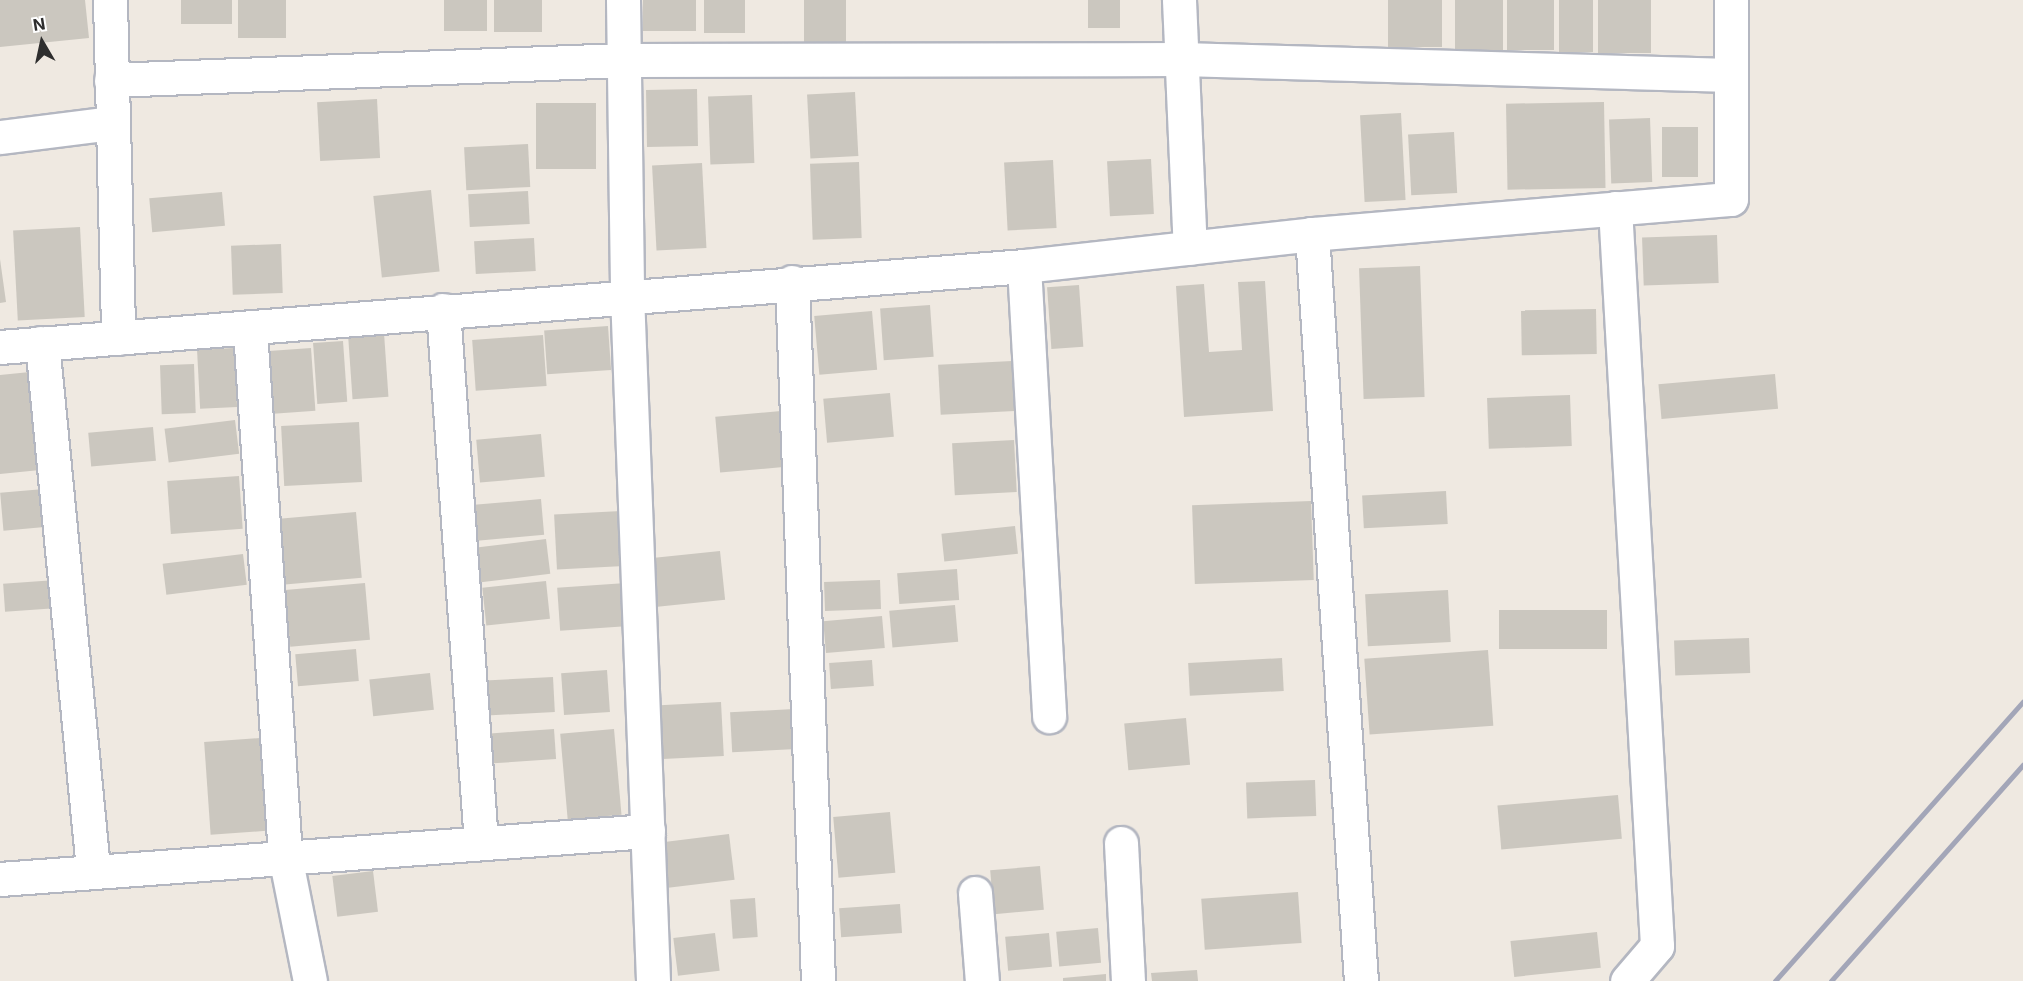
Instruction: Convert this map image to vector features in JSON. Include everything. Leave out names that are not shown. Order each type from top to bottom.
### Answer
[{"type":"street","points":[[110,0],[118,338]]},
{"type":"street","points":[[622,0],[627,294],[653,981]]},
{"type":"street","points":[[1179,0],[1190,248]]},
{"type":"street","points":[[0,347],[250,330],[627,294],[1024,266],[1312,234],[1731,199],[1731,0]]},
{"type":"street","points":[[111,80],[623,60],[1182,59],[1731,75]]},
{"type":"street","points":[[0,137],[112,123]]},
{"type":"street","points":[[1615,208],[1657,946],[1627,981]]},
{"type":"street","points":[[1312,234],[1361,981]]},
{"type":"street","points":[[1024,266],[1049,716]]},
{"type":"street","points":[[792,282],[819,981]]},
{"type":"street","points":[[443,310],[481,843]]},
{"type":"street","points":[[250,330],[285,856],[310,981]]},
{"type":"street","points":[[42,343],[93,869]]},
{"type":"street","points":[[0,879],[93,869],[648,831]]},
{"type":"street","points":[[1121,843],[1128,981]]},
{"type":"street","points":[[975,892],[982,981]]},
{"type":"building","points":[[0,0],[85,0],[89,38],[0,47]]},
{"type":"building","points":[[181,0],[232,0],[232,24],[181,24]]},
{"type":"building","points":[[238,0],[286,0],[286,38],[238,38]]},
{"type":"building","points":[[444,0],[487,0],[487,31],[444,31]]},
{"type":"building","points":[[494,0],[542,0],[542,32],[494,32]]},
{"type":"building","points":[[643,0],[696,0],[696,31],[643,31]]},
{"type":"building","points":[[704,0],[745,0],[745,33],[704,33]]},
{"type":"building","points":[[804,0],[846,0],[846,44],[804,44]]},
{"type":"building","points":[[1088,0],[1120,0],[1120,28],[1088,28]]},
{"type":"building","points":[[1388,0],[1442,0],[1442,47],[1388,47]]},
{"type":"building","points":[[1455,0],[1503,0],[1503,52],[1455,52]]},
{"type":"building","points":[[1507,0],[1554,0],[1554,50],[1507,50]]},
{"type":"building","points":[[1559,0],[1593,0],[1593,52],[1559,52]]},
{"type":"building","points":[[1598,0],[1651,0],[1651,53],[1598,53]]},
{"type":"building","points":[[697,89],[698,146],[647,147],[646,90]]},
{"type":"building","points":[[855,92],[858,156],[810,158],[807,95]]},
{"type":"building","points":[[752,95],[754,163],[710,164],[708,97]]},
{"type":"building","points":[[377,99],[380,158],[320,161],[317,102]]},
{"type":"building","points":[[1604,102],[1606,188],[1508,190],[1506,104]]},
{"type":"building","points":[[536,103],[596,103],[596,169],[536,169]]},
{"type":"building","points":[[1401,113],[1406,200],[1365,202],[1360,115]]},
{"type":"building","points":[[1650,118],[1652,182],[1611,183],[1609,119]]},
{"type":"building","points":[[1662,127],[1698,127],[1698,177],[1662,177]]},
{"type":"building","points":[[1454,132],[1457,193],[1411,195],[1408,134]]},
{"type":"building","points":[[528,144],[530,187],[466,190],[464,147]]},
{"type":"building","points":[[1151,159],[1154,214],[1110,216],[1107,161]]},
{"type":"building","points":[[1053,160],[1057,228],[1008,230],[1004,163]]},
{"type":"building","points":[[859,162],[862,238],[813,240],[810,164]]},
{"type":"building","points":[[702,163],[706,248],[657,251],[652,166]]},
{"type":"building","points":[[431,190],[440,272],[382,278],[373,196]]},
{"type":"building","points":[[528,191],[530,224],[470,227],[468,194]]},
{"type":"building","points":[[222,192],[225,226],[152,232],[149,198]]},
{"type":"building","points":[[80,227],[85,317],[18,320],[13,231]]},
{"type":"building","points":[[1717,235],[1719,283],[1644,286],[1642,238]]},
{"type":"building","points":[[534,238],[536,271],[476,274],[474,241]]},
{"type":"building","points":[[281,244],[283,293],[233,295],[231,246]]},
{"type":"building","points":[[0,259],[6,302],[0,303]]},
{"type":"building","points":[[1420,266],[1425,397],[1364,399],[1359,268]]},
{"type":"building","points":[[1265,281],[1273,411],[1184,417],[1176,286],[1204,284],[1209,352],[1242,350],[1238,282]]},
{"type":"building","points":[[1079,285],[1083,347],[1051,349],[1047,287]]},
{"type":"building","points":[[930,305],[934,357],[884,360],[880,308]]},
{"type":"building","points":[[1596,309],[1597,354],[1522,355],[1521,310]]},
{"type":"building","points":[[872,311],[877,370],[819,375],[814,316]]},
{"type":"building","points":[[608,326],[611,370],[547,374],[544,330]]},
{"type":"building","points":[[384,333],[388,397],[353,399],[348,336]]},
{"type":"building","points":[[543,335],[547,386],[476,391],[472,340]]},
{"type":"building","points":[[343,341],[347,402],[317,404],[313,343]]},
{"type":"building","points":[[234,348],[237,407],[200,409],[197,350]]},
{"type":"building","points":[[311,348],[315,411],[273,414],[269,351]]},
{"type":"building","points":[[1012,361],[1015,411],[941,415],[938,365]]},
{"type":"building","points":[[194,364],[196,413],[162,414],[160,365]]},
{"type":"building","points":[[40,371],[50,469],[0,474],[0,375]]},
{"type":"building","points":[[1775,374],[1778,409],[1661,419],[1658,384]]},
{"type":"building","points":[[890,393],[894,437],[827,443],[823,399]]},
{"type":"building","points":[[1570,395],[1572,446],[1489,449],[1487,398]]},
{"type":"building","points":[[781,411],[786,467],[720,473],[715,417]]},
{"type":"building","points":[[235,420],[239,454],[169,462],[165,429]]},
{"type":"building","points":[[359,422],[362,482],[284,486],[281,426]]},
{"type":"building","points":[[153,427],[156,461],[91,467],[88,433]]},
{"type":"building","points":[[541,434],[545,477],[480,483],[476,440]]},
{"type":"building","points":[[1014,440],[1017,492],[955,495],[952,443]]},
{"type":"building","points":[[239,476],[243,529],[171,534],[167,481]]},
{"type":"building","points":[[44,489],[47,527],[3,531],[0,493]]},
{"type":"building","points":[[1446,491],[1448,524],[1364,528],[1362,495]]},
{"type":"building","points":[[541,499],[544,535],[474,541],[471,505]]},
{"type":"building","points":[[1311,501],[1314,580],[1195,584],[1192,505]]},
{"type":"building","points":[[621,511],[624,566],[557,569],[554,515]]},
{"type":"building","points":[[356,512],[362,578],[285,584],[279,519]]},
{"type":"building","points":[[1015,526],[1018,554],[944,562],[941,534]]},
{"type":"building","points":[[546,539],[550,574],[479,583],[475,548]]},
{"type":"building","points":[[720,551],[725,600],[657,607],[652,558]]},
{"type":"building","points":[[243,554],[247,585],[166,595],[163,564]]},
{"type":"building","points":[[957,569],[959,600],[899,604],[897,573]]},
{"type":"building","points":[[56,580],[58,608],[5,612],[3,584]]},
{"type":"building","points":[[880,580],[881,609],[825,611],[824,582]]},
{"type":"building","points":[[546,581],[550,619],[486,625],[482,588]]},
{"type":"building","points":[[365,583],[370,640],[290,647],[285,590]]},
{"type":"building","points":[[626,583],[629,626],[560,631],[557,588]]},
{"type":"building","points":[[1448,590],[1451,642],[1368,646],[1365,594]]},
{"type":"building","points":[[955,605],[958,642],[892,648],[889,611]]},
{"type":"building","points":[[1499,610],[1607,610],[1607,649],[1499,649]]},
{"type":"building","points":[[882,616],[885,648],[826,653],[823,621]]},
{"type":"building","points":[[1749,638],[1750,673],[1675,676],[1674,641]]},
{"type":"building","points":[[356,649],[359,681],[298,686],[295,654]]},
{"type":"building","points":[[1488,650],[1493,726],[1370,734],[1364,659]]},
{"type":"building","points":[[1282,658],[1284,691],[1190,696],[1188,663]]},
{"type":"building","points":[[872,660],[874,686],[831,689],[829,663]]},
{"type":"building","points":[[607,670],[610,712],[564,715],[561,673]]},
{"type":"building","points":[[430,673],[434,710],[373,716],[369,679]]},
{"type":"building","points":[[553,677],[555,712],[482,716],[480,681]]},
{"type":"building","points":[[721,702],[724,756],[663,759],[660,705]]},
{"type":"building","points":[[794,709],[796,749],[732,752],[730,712]]},
{"type":"building","points":[[1186,718],[1190,765],[1128,770],[1124,723]]},
{"type":"building","points":[[554,729],[556,759],[489,764],[487,734]]},
{"type":"building","points":[[614,729],[621,815],[568,819],[560,734]]},
{"type":"building","points":[[260,738],[266,831],[211,835],[204,742]]},
{"type":"building","points":[[1315,780],[1316,816],[1247,818],[1246,782]]},
{"type":"building","points":[[1618,795],[1622,839],[1501,849],[1497,806]]},
{"type":"building","points":[[890,812],[895,873],[839,878],[833,817]]},
{"type":"building","points":[[729,834],[735,880],[666,888],[661,842]]},
{"type":"building","points":[[1040,866],[1044,910],[994,914],[990,870]]},
{"type":"building","points":[[373,871],[378,912],[337,917],[332,876]]},
{"type":"building","points":[[1298,892],[1302,943],[1205,950],[1201,899]]},
{"type":"building","points":[[755,898],[758,937],[733,939],[730,900]]},
{"type":"building","points":[[900,904],[902,933],[841,937],[839,908]]},
{"type":"building","points":[[1098,928],[1101,963],[1059,967],[1056,932]]},
{"type":"building","points":[[1597,932],[1601,968],[1514,977],[1510,941]]},
{"type":"building","points":[[715,933],[720,971],[678,976],[673,938]]},
{"type":"building","points":[[1049,933],[1052,967],[1008,971],[1005,937]]},
{"type":"building","points":[[1197,970],[1198,981],[1152,981],[1151,973]]},
{"type":"building","points":[[1106,974],[1106,981],[1063,981],[1063,978]]},
{"type":"railway","points":[[1775,981],[2023,702]]},
{"type":"railway","points":[[1831,981],[2023,765]]}]
